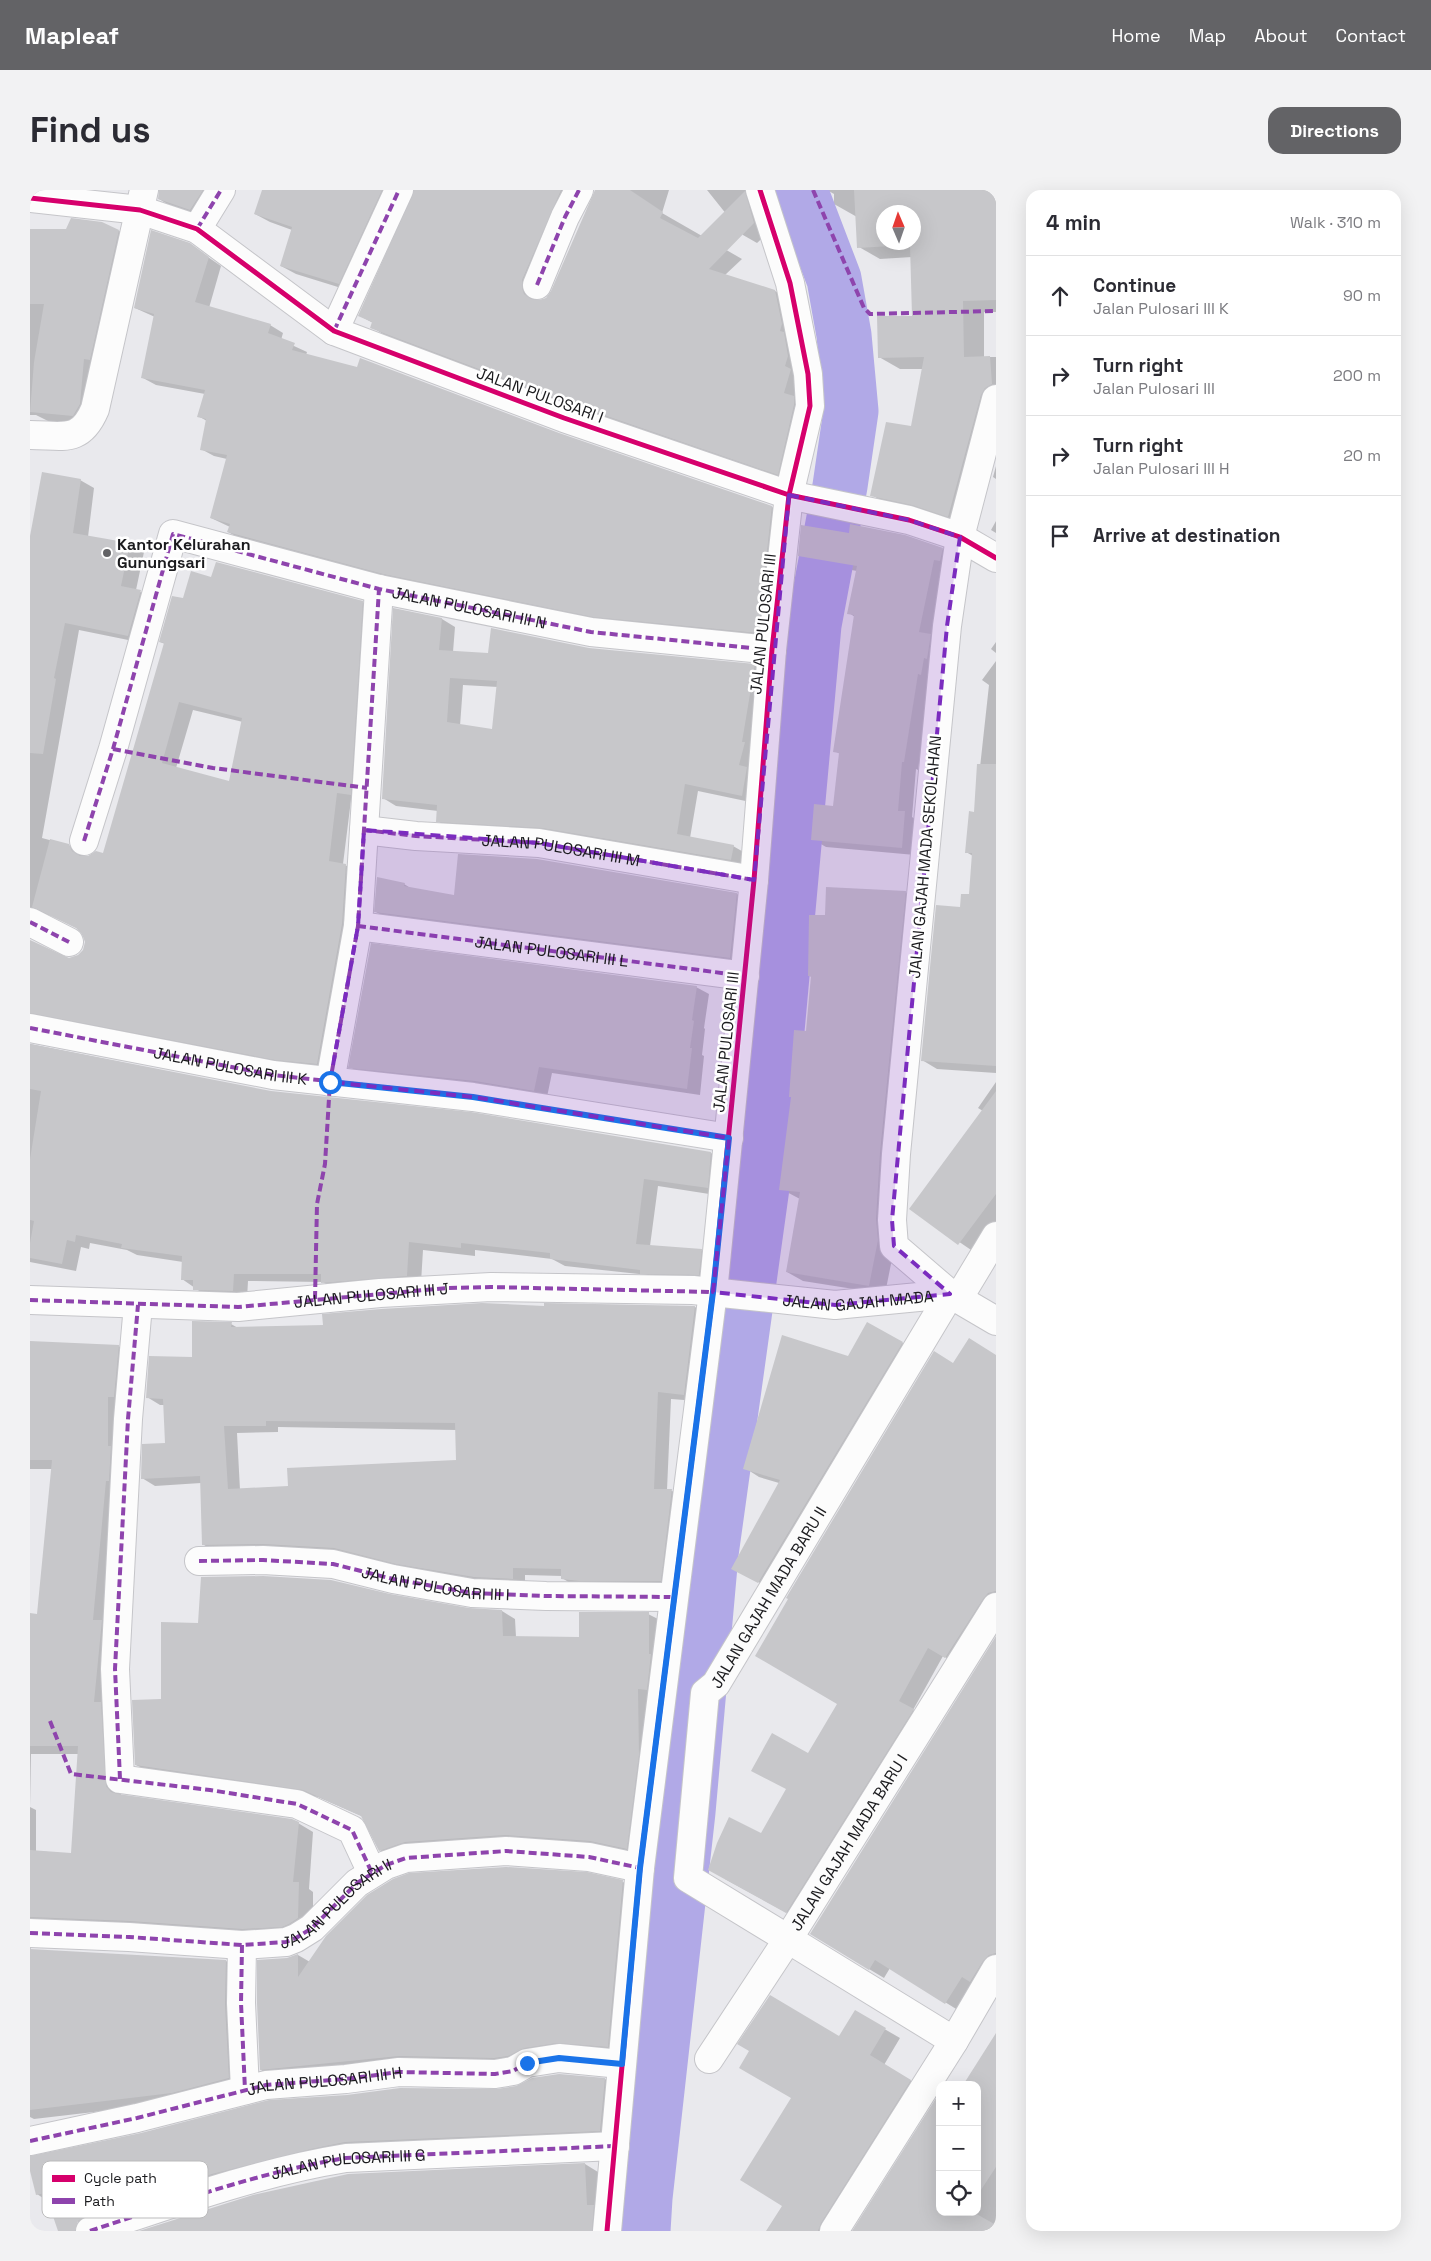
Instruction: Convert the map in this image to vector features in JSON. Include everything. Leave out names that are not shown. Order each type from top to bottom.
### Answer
[{"type":"street","points":[[196,229],[221,190]]},
{"type":"street","points":[[334,331],[399,190]]},
{"type":"street","points":[[537,285],[565,216],[578,190]]},
{"type":"street","name":"JALAN PULOSARI III","points":[[607,2231],[640,1868],[673,1597],[719,1292],[729,1138],[754,880],[772,650],[789,495],[810,406],[810,390],[790,283],[760,190]]},
{"type":"street","name":"JALAN PULOSARI I","points":[[30,198],[142,200],[196,229],[334,331],[564,418],[789,495],[909,520],[960,537],[996,558]]},
{"type":"street","points":[[30,435],[71,435],[87,426],[95,409],[142,200]]},
{"type":"street","name":"JALAN GAJAH MADA SEKOLAHAN","points":[[954,1296],[894,1246],[892,1220],[896,1154],[946,636],[960,537],[996,399]]},
{"type":"street","name":"JALAN PULOSARI III N","points":[[84,841],[113,749],[172,534],[379,589],[591,632],[772,650]]},
{"type":"street","points":[[330,1082],[358,926],[379,589]]},
{"type":"street","name":"JALAN PULOSARI III M","points":[[364,830],[434,838],[539,844],[754,880]]},
{"type":"street","points":[[30,922],[69,942]]},
{"type":"street","name":"JALAN PULOSARI III L","points":[[358,926],[745,976]]},
{"type":"street","name":"JALAN PULOSARI III K","points":[[30,1028],[254,1072],[473,1097],[729,1138]]},
{"type":"street","points":[[996,1236],[954,1296],[996,1321]]},
{"type":"street","name":"JALAN PULOSARI III J","points":[[30,1300],[238,1307],[390,1292],[491,1287],[719,1292]]},
{"type":"street","name":"JALAN GAJAH MADA","points":[[719,1292],[835,1305],[954,1296]]},
{"type":"street","name":"JALAN GAJAH MADA BARU II","points":[[788,1939],[688,1878],[705,1693],[716,1684],[954,1296]]},
{"type":"street","points":[[138,1305],[128,1419],[115,1669],[120,1779],[297,1804],[352,1830],[372,1873]]},
{"type":"street","name":"JALAN PULOSARI III I","points":[[199,1562],[263,1560],[333,1564],[393,1579],[472,1593],[546,1596],[673,1597]]},
{"type":"street","name":"JALAN GAJAH MADA BARU I","points":[[954,2041],[788,1939],[996,1607]]},
{"type":"street","name":"JALAN PULOSARI II","points":[[30,1933],[119,1936],[242,1945],[286,1942],[312,1928],[337,1902],[372,1873],[386,1865],[411,1857],[506,1851],[589,1857],[640,1868]]},
{"type":"street","points":[[709,2059],[788,1939]]},
{"type":"street","points":[[242,1945],[241,2003],[245,2090]]},
{"type":"street","points":[[834,2231],[954,2041],[996,1969]]},
{"type":"street","name":"JALAN PULOSARI III H","points":[[30,2142],[137,2118],[266,2085],[346,2079],[399,2072],[495,2074],[513,2071],[527,2063],[559,2058],[622,2064]]},
{"type":"street","name":"JALAN PULOSARI III G","points":[[208,2193],[311,2164],[346,2158],[615,2146]]},
{"type":"street","name":"JALAN PULOSARI III G","points":[[90,2231],[130,2218]]},
{"type":"highlighted area","points":[[789,495],[909,520],[960,537],[947,626],[892,1220],[894,1246],[950,1294],[835,1305],[713,1292],[729,1138],[473,1097],[330,1082],[358,926],[364,830],[539,843],[754,880]]},
{"type":"building","points":[[159,190],[203,190],[190,210],[158,199]]},
{"type":"building","points":[[262,190],[382,190],[339,284],[280,266],[292,227],[254,214]]},
{"type":"building","points":[[414,190],[561,190],[522,280],[524,294],[531,299],[539,300],[546,298],[551,291],[595,190],[630,190],[663,212],[660,218],[698,238],[745,191],[754,223],[709,269],[775,290],[782,324],[780,331],[784,332],[788,356],[785,366],[791,369],[784,393],[794,396],[794,405],[778,475],[569,403],[370,328],[372,322],[358,316]]},
{"type":"building","points":[[854,190],[996,190],[996,300],[963,301],[964,357],[990,356],[992,384],[985,388],[981,395],[948,517],[912,505],[870,496],[886,422],[911,426],[924,357],[878,358],[877,316],[912,316],[910,250],[921,250],[921,205],[876,205],[876,247],[857,248]]},
{"type":"building","points":[[71,218],[102,222],[119,230],[90,360],[84,359],[80,404],[73,416],[30,412],[34,362],[44,304],[30,304],[30,229],[66,229]]},
{"type":"building","points":[[151,230],[190,243],[209,257],[195,302],[271,324],[268,333],[295,343],[292,350],[357,367],[360,358],[559,433],[772,506],[758,633],[593,617],[383,574],[227,532],[230,524],[210,518],[227,455],[200,450],[206,419],[197,417],[205,390],[141,378],[154,314],[134,308]]},
{"type":"building","points":[[42,472],[81,479],[73,533],[130,543],[121,586],[141,590],[128,636],[65,623],[54,678],[56,679],[43,754],[30,753],[30,536]]},
{"type":"building","points":[[850,524],[905,535],[943,548],[940,561],[934,560],[919,632],[931,634],[927,659],[924,658],[921,675],[918,674],[904,762],[902,762],[898,811],[905,811],[902,848],[811,840],[814,804],[833,806],[839,753],[833,752],[854,615],[847,614],[857,566],[798,556],[801,525],[849,533]]},
{"type":"building","points":[[216,562],[363,601],[351,795],[337,793],[329,861],[346,864],[342,924],[317,1064],[275,1060],[30,1013],[30,940],[69,958],[78,955],[83,950],[85,942],[82,934],[76,928],[32,907],[50,839],[69,844],[72,851],[80,856],[88,856],[96,851],[103,853],[164,643],[159,642],[172,596],[183,598],[191,571],[211,577]],"holes":[[[179,702],[242,718],[229,781],[162,763]]]},
{"type":"building","points":[[393,608],[442,618],[439,650],[488,653],[491,628],[589,648],[755,664],[742,742],[745,742],[739,765],[747,767],[742,796],[685,784],[677,834],[734,845],[731,860],[542,828],[436,822],[437,805],[382,799]],"holes":[[[450,678],[497,681],[492,729],[447,722]]]},
{"type":"building","points":[[977,764],[996,764],[996,1066],[921,1061],[936,905],[960,907],[961,894],[969,894],[972,853],[965,853],[969,811],[974,812]]},
{"type":"building","points":[[458,854],[537,859],[737,893],[730,958],[374,912],[377,877],[405,883],[404,886],[454,895]]},
{"type":"building","points":[[826,887],[906,891],[880,1153],[876,1219],[878,1240],[869,1286],[786,1272],[800,1192],[779,1190],[791,1097],[789,1097],[794,1030],[806,1031],[811,976],[808,976],[809,915],[825,915]]},
{"type":"building","points":[[371,943],[697,986],[692,1020],[694,1021],[687,1089],[539,1067],[534,1091],[475,1081],[348,1068]]},
{"type":"building","points":[[30,1044],[271,1091],[471,1112],[711,1152],[708,1188],[644,1179],[636,1244],[702,1249],[699,1275],[640,1274],[640,1270],[550,1259],[550,1253],[461,1243],[461,1248],[409,1242],[407,1276],[321,1283],[321,1274],[234,1274],[233,1291],[193,1290],[193,1280],[181,1280],[182,1256],[121,1248],[122,1244],[76,1235],[75,1242],[67,1240],[62,1264],[30,1258],[30,1243],[34,1221],[30,1220],[30,1159],[41,1091],[30,1089]]},
{"type":"building","points":[[996,1091],[996,1194],[958,1245],[909,1209]]},
{"type":"building","points":[[482,1303],[544,1306],[544,1303],[695,1306],[684,1395],[658,1392],[654,1489],[672,1489],[661,1581],[579,1581],[561,1579],[561,1569],[513,1568],[513,1579],[474,1577],[396,1564],[334,1548],[263,1544],[202,1545],[200,1476],[141,1479],[142,1444],[165,1443],[163,1399],[146,1398],[149,1356],[192,1357],[192,1321],[232,1322],[231,1327],[323,1325],[322,1314]],"holes":[[[266,1421],[455,1423],[456,1460],[287,1468],[288,1486],[228,1489],[224,1426],[266,1426]]]},
{"type":"building","points":[[867,1322],[903,1342],[758,1583],[731,1569],[780,1480],[743,1469],[782,1335],[848,1356]]},
{"type":"building","points":[[969,1338],[996,1355],[996,1591],[988,1593],[983,1599],[945,1658],[928,1648],[899,1701],[914,1709],[786,1913],[708,1870],[717,1843],[729,1817],[761,1833],[786,1789],[751,1771],[772,1733],[808,1753],[837,1704],[755,1656],[788,1599],[786,1598],[934,1351],[953,1363]]},
{"type":"building","points":[[30,1341],[119,1345],[114,1397],[108,1397],[108,1446],[111,1446],[109,1481],[106,1481],[93,1620],[102,1620],[94,1702],[101,1702],[106,1786],[111,1792],[118,1794],[292,1819],[299,1822],[293,1882],[299,1882],[298,1918],[289,1924],[282,1927],[242,1929],[130,1921],[30,1917],[30,1850],[71,1853],[78,1746],[30,1746],[30,1613],[37,1614],[52,1460],[30,1460]]},
{"type":"building","points":[[263,1576],[331,1580],[390,1594],[469,1608],[502,1610],[503,1636],[579,1637],[579,1612],[649,1612],[649,1654],[651,1654],[647,1690],[638,1689],[639,1755],[627,1849],[590,1841],[505,1835],[405,1842],[379,1851],[361,1816],[303,1790],[135,1765],[132,1700],[161,1699],[161,1622],[198,1623],[201,1577]]},
{"type":"building","points":[[996,1636],[996,1953],[989,1955],[983,1961],[970,1982],[962,1977],[945,2004],[875,1960],[869,1970],[810,1934]]},
{"type":"building","points":[[506,1867],[587,1872],[623,1880],[608,2047],[557,2043],[525,2048],[508,2056],[494,2058],[399,2056],[260,2070],[257,1960],[287,1958],[298,1954],[298,1977],[326,1936],[367,1895],[393,1879],[409,1873]]},
{"type":"building","points":[[30,1949],[226,1960],[225,2004],[229,2078],[172,2093],[30,2110]]},
{"type":"building","points":[[770,1995],[839,2036],[855,2010],[886,2028],[870,2055],[911,2080],[821,2223],[818,2231],[766,2231],[782,2206],[740,2180],[791,2098],[739,2068],[749,2051],[737,2044]]},
{"type":"building","points":[[996,2033],[996,2167],[981,2190],[981,2081],[966,2081]]},
{"type":"building","points":[[559,2074],[605,2078],[600,2131],[345,2142],[208,2175],[208,2161],[42,2161],[42,2194],[36,2195],[30,2171],[30,2156],[141,2133],[269,2100],[347,2095],[400,2088],[497,2089],[516,2086],[532,2078]]},
{"type":"building","points":[[936,2098],[936,2216],[980,2216],[996,2225],[996,2231],[852,2231]]},
{"type":"building","points":[[585,2163],[587,2205],[594,2205],[592,2231],[139,2231],[180,2218],[208,2218],[208,2209],[253,2195],[348,2174]]},
{"type":"building","points":[[54,2218],[82,2218],[78,2221],[75,2231],[58,2231]]},
{"type":"waterway","points":[[643,2231],[645,2198],[688,1812],[711,1554],[764,1173],[814,625],[840,486],[851,411],[844,335],[834,279],[800,190]]},
{"type":"marked path","points":[[197,229],[221,190]]},
{"type":"marked path","points":[[334,331],[399,190]]},
{"type":"marked path","points":[[537,285],[565,217],[579,190]]},
{"type":"marked path","points":[[813,190],[864,308],[870,314],[996,311]]},
{"type":"marked path","points":[[84,841],[113,749],[173,534],[379,589],[591,632],[772,650]]},
{"type":"marked path","points":[[315,1299],[317,1204],[325,1164],[330,1082],[358,926],[379,589]]},
{"type":"marked path","points":[[113,749],[213,768],[367,788]]},
{"type":"marked path","points":[[364,830],[416,836],[539,843],[754,880]]},
{"type":"marked path","points":[[30,922],[69,942]]},
{"type":"marked path","points":[[358,926],[745,976]]},
{"type":"marked path","points":[[30,1028],[273,1075],[473,1097],[729,1138]]},
{"type":"marked path","points":[[30,1300],[238,1307],[447,1288],[491,1287],[713,1292]]},
{"type":"marked path","points":[[120,1779],[115,1669],[128,1419],[138,1305]]},
{"type":"marked path","points":[[199,1561],[263,1560],[333,1564],[393,1579],[472,1593],[546,1596],[673,1597]]},
{"type":"marked path","points":[[50,1721],[71,1774],[210,1790],[297,1804],[352,1830],[372,1873]]},
{"type":"marked path","points":[[30,1933],[129,1937],[242,1945],[286,1942],[312,1928],[357,1883],[386,1865],[406,1858],[506,1851],[589,1857],[640,1868]]},
{"type":"marked path","points":[[242,1945],[241,2003],[245,2090]]},
{"type":"marked path","points":[[30,2141],[137,2118],[266,2085],[346,2079],[399,2072],[495,2074],[513,2071],[527,2063],[559,2058],[621,2064]]},
{"type":"marked path","points":[[208,2192],[281,2171],[346,2158],[615,2146]]},
{"type":"marked path","points":[[90,2231],[129,2218]]},
{"type":"cycle path","points":[[607,2231],[640,1868],[713,1292],[754,880],[772,650],[789,495],[810,406],[808,374],[790,283],[760,190]]},
{"type":"cycle path","points":[[30,198],[140,210],[197,229],[334,331],[564,418],[789,495],[909,520],[960,537],[996,558]]},
{"type":"place","name":"Kantor Kelurahan Gunungsari","points":[[107,553]]},
{"type":"route","points":[[330,1082],[473,1097],[729,1138],[713,1292],[640,1868],[622,2064],[559,2058],[527,2063]]}]
